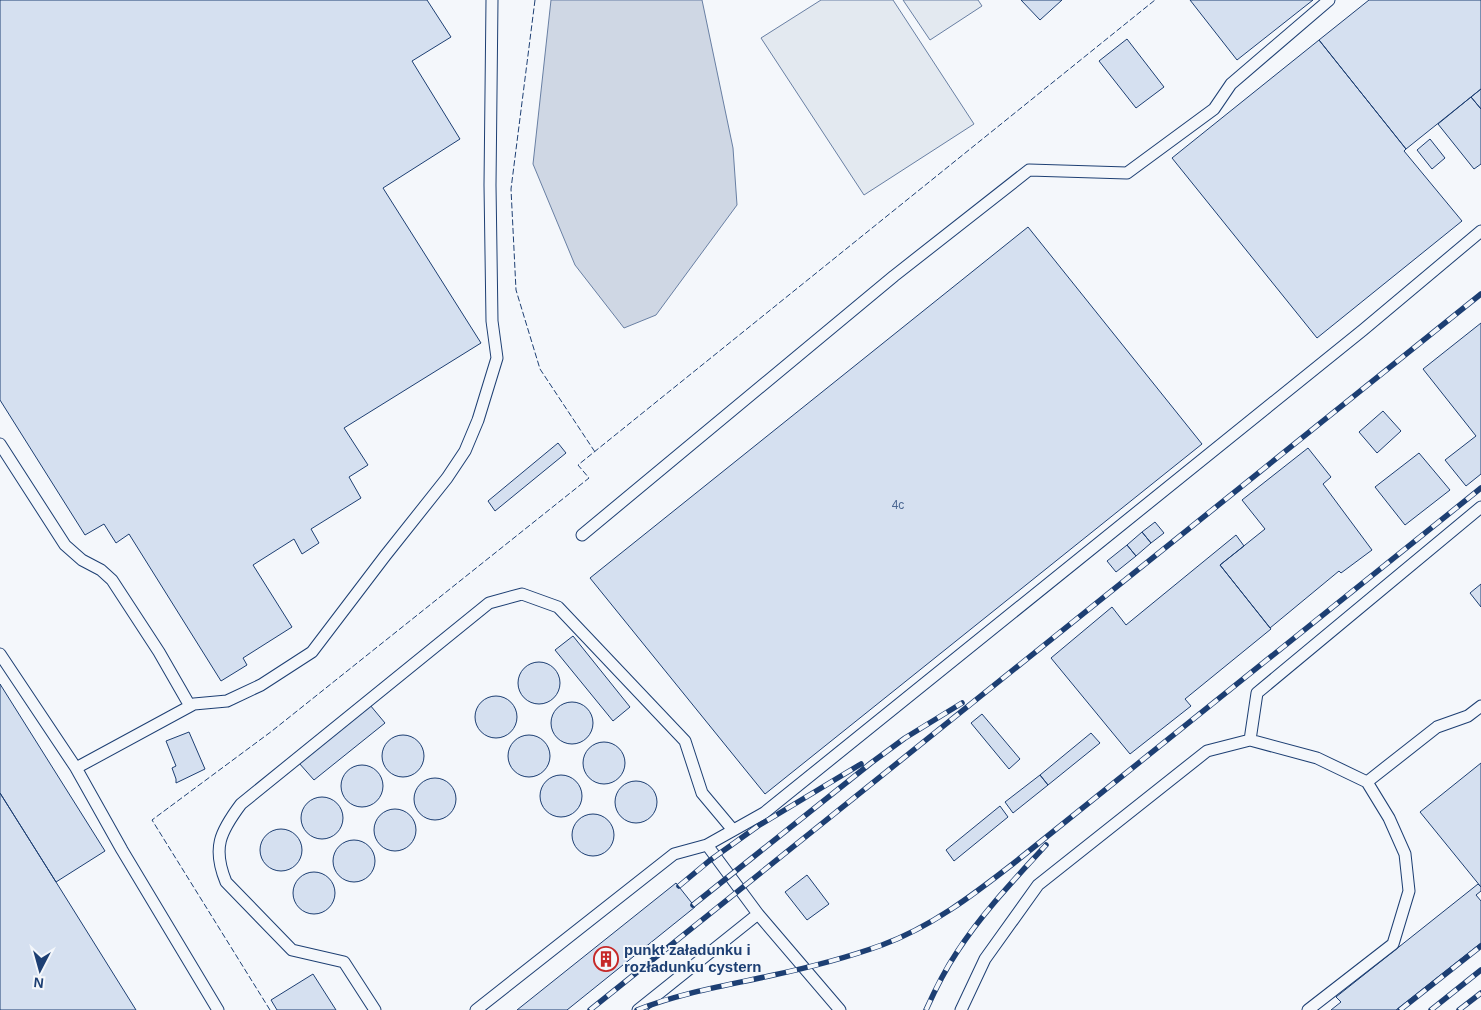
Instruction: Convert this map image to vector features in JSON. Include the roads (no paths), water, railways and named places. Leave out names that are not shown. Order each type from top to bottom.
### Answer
[{"type":"lane","points":[[76,768],[194,704],[227,702],[261,685],[312,652],[447,478],[465,450],[478,420],[496,358],[492,321],[490,205],[492,0]]},
{"type":"lane","points":[[582,535],[894,276],[1030,170],[1127,173],[1214,109],[1231,84],[1330,0]]},
{"type":"lane","points":[[476,1010],[674,854],[707,845],[764,813],[1355,337],[1481,231]]},
{"type":"lane","points":[[0,444],[65,545],[82,560],[100,570],[112,580],[159,652],[190,706]]},
{"type":"lane","points":[[1250,740],[1257,694],[1481,507]]},
{"type":"lane","points":[[376,1010],[344,962],[292,950],[226,882],[218,853],[221,834],[241,804],[489,603],[522,594],[558,607],[685,742],[702,793],[733,830]]},
{"type":"lane","points":[[0,654],[76,768],[122,850],[218,1010]]},
{"type":"lane","points":[[1367,782],[1437,727],[1468,716],[1481,706]]},
{"type":"lane","points":[[961,1010],[985,960],[1038,886],[1207,751],[1250,740],[1317,758],[1367,782],[1389,818],[1405,854],[1409,891],[1393,944],[1308,1010]]},
{"type":"lane","points":[[707,845],[758,914],[840,1010]]},
{"type":"lane","points":[[638,1010],[758,914]]},
{"type":"railway","points":[[590,1010],[1481,294]]},
{"type":"railway","points":[[637,1010],[686,994],[798,970],[854,954],[900,938],[934,920],[1014,863],[1481,488]]},
{"type":"railway","points":[[693,905],[871,763],[905,738],[962,703]]},
{"type":"railway","points":[[679,886],[709,861],[758,826],[861,764]]},
{"type":"railway","points":[[926,1010],[944,973],[977,924],[1046,845]]},
{"type":"railway","points":[[1400,1010],[1481,946]]},
{"type":"railway","points":[[1431,1010],[1481,970]]},
{"type":"railway","points":[[1459,1010],[1481,993]]},
{"type":"place","name":"punkt załadunku i rozładunku cystern","points":[[606,959]]}]
